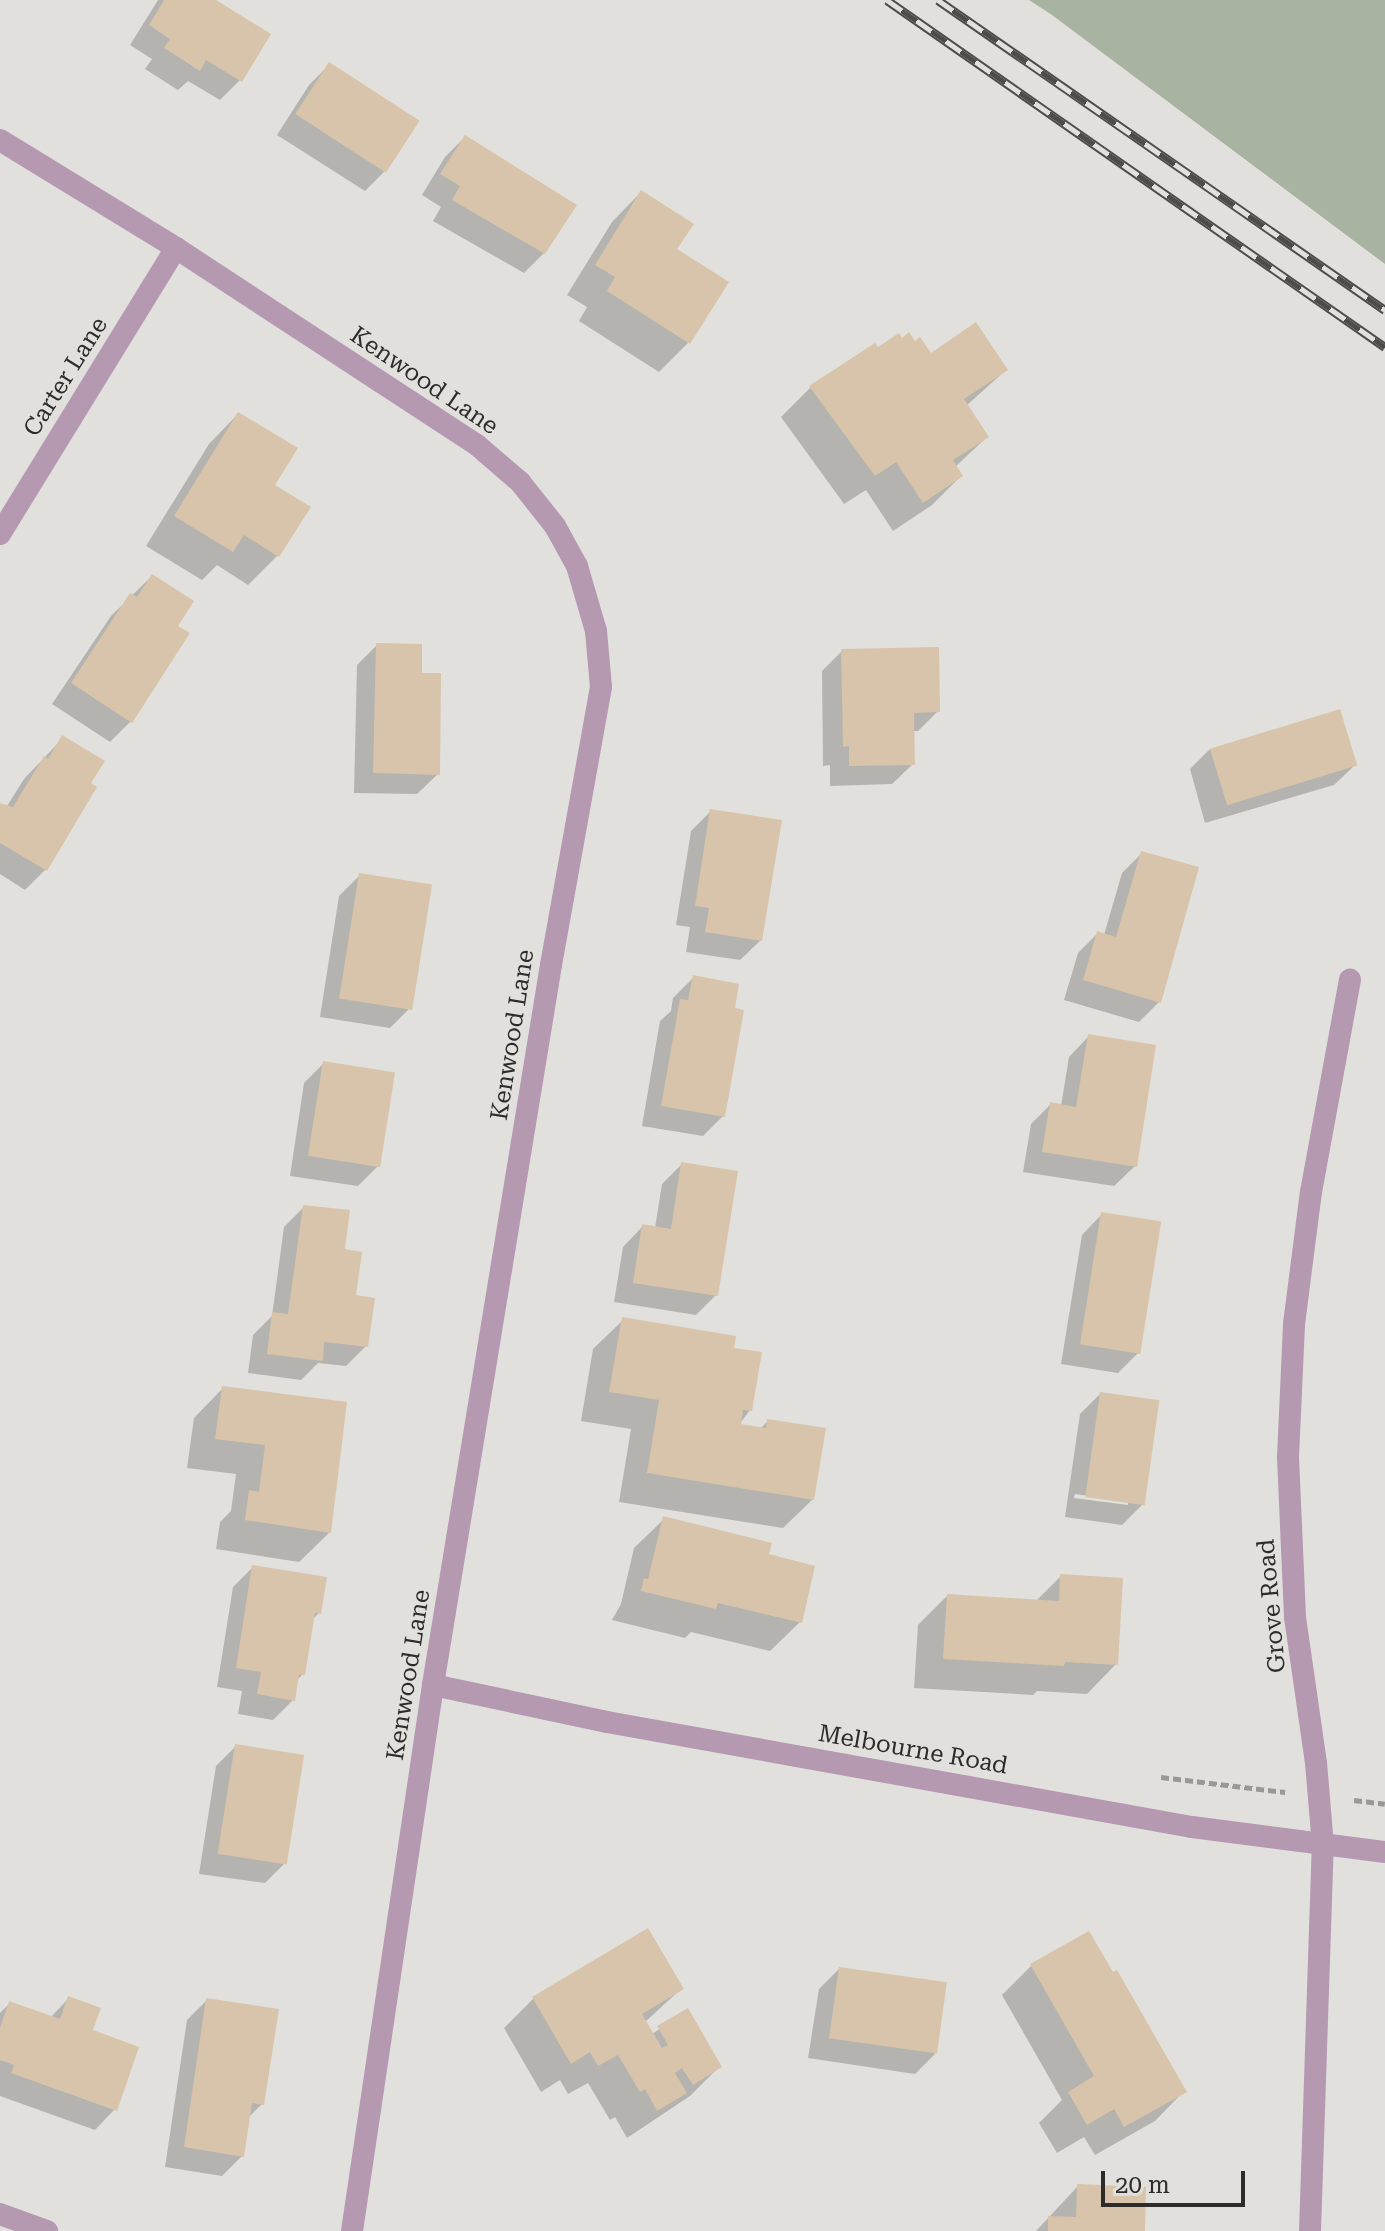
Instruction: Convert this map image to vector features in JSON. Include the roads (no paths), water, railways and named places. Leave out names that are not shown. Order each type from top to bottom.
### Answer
[{"type":"street","name":"Kenwood Lane","points":[[0,140],[176,248],[477,445],[520,482],[555,526],[577,566],[596,631],[601,687],[553,951],[433,1685],[352,2231]]},
{"type":"street","name":"Carter Lane","points":[[0,534],[176,248]]},
{"type":"street","name":"Grove Road","points":[[1310,2231],[1323,1846],[1295,1617],[1288,1457],[1295,1310],[1311,1192],[1350,980]]},
{"type":"street","name":"Melbourne Road","points":[[433,1685],[607,1722],[1019,1796],[1323,1846],[1385,1852]]},
{"type":"street","points":[[0,2214],[47,2231]]},
{"type":"railway","points":[[887,0],[1385,347]]},
{"type":"railway","points":[[938,0],[1385,310]]}]
